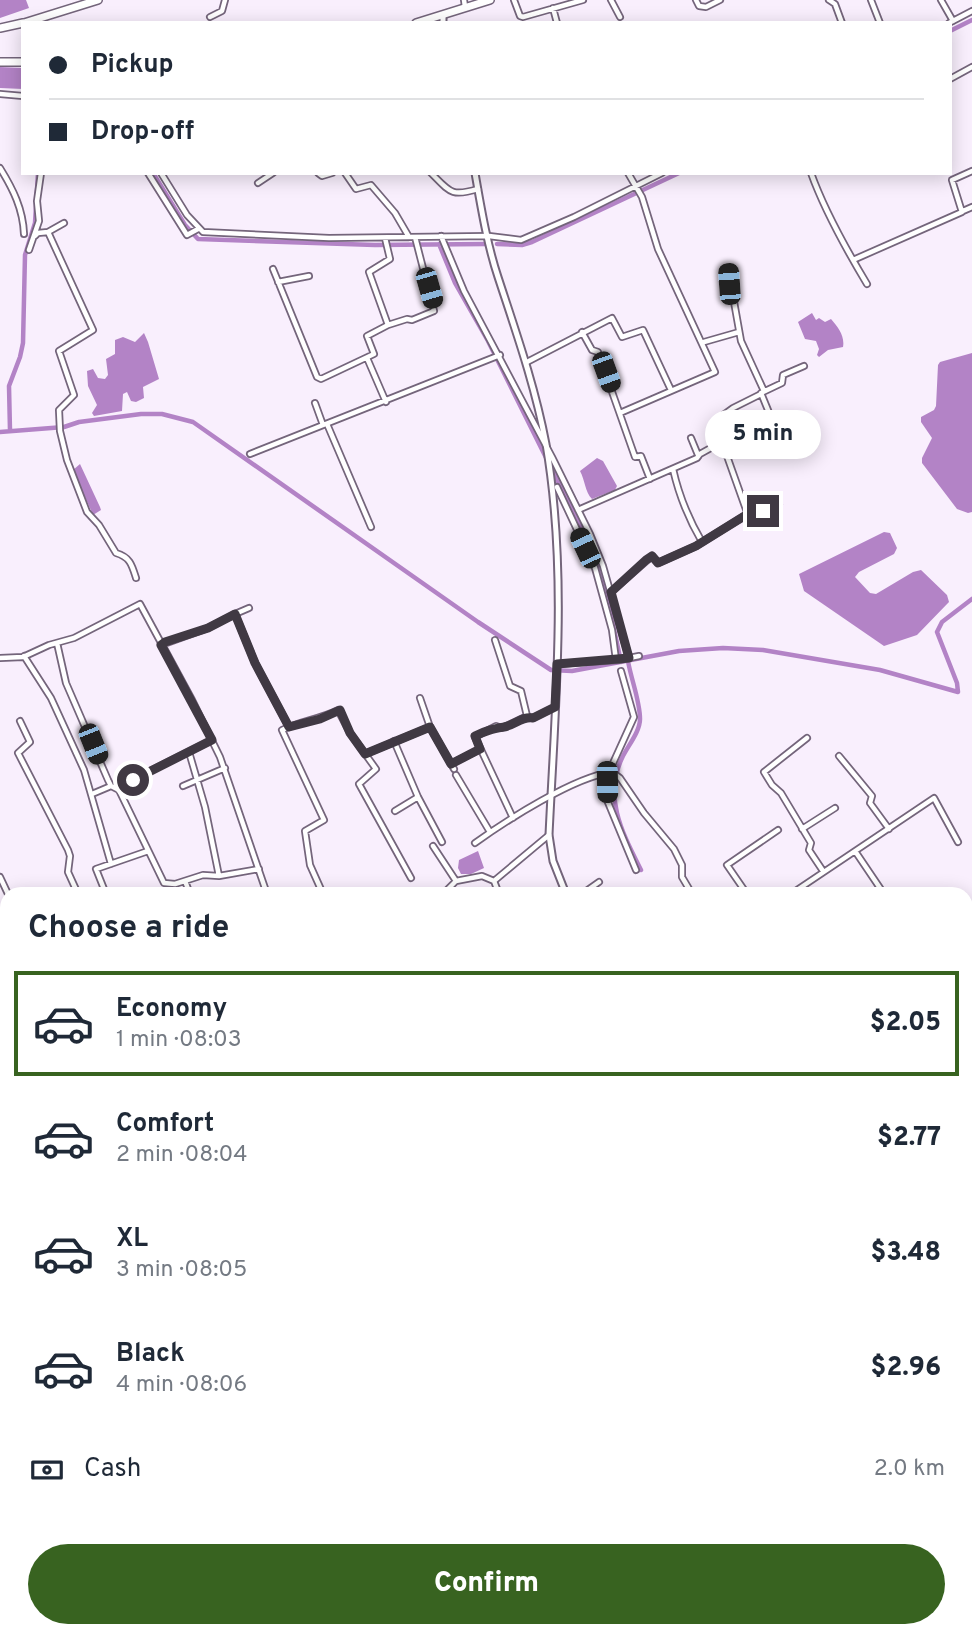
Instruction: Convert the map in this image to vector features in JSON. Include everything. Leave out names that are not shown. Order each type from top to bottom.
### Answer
[{"type":"main road","points":[[30,21],[98,0]]},
{"type":"main road","points":[[443,19],[464,4],[490,0]]},
{"type":"main road","points":[[0,28],[21,24]]},
{"type":"main road","points":[[0,62],[21,62]]},
{"type":"street","points":[[210,18],[222,11],[225,0]]},
{"type":"street","points":[[514,0],[522,17],[583,0]]},
{"type":"street","points":[[611,0],[620,17]]},
{"type":"street","points":[[696,0],[699,6],[706,7],[720,0]]},
{"type":"street","points":[[829,0],[835,4],[841,21]]},
{"type":"street","points":[[871,0],[879,21]]},
{"type":"street","points":[[941,0],[951,21]]},
{"type":"street","points":[[553,8],[556,21]]},
{"type":"street","points":[[952,21],[972,11]]},
{"type":"street","points":[[952,78],[972,67]]},
{"type":"street","points":[[0,94],[21,96]]},
{"type":"street","points":[[0,168],[17,198],[24,234]]},
{"type":"street","points":[[963,211],[952,180],[972,171]]},
{"type":"street","points":[[29,250],[39,221],[37,201],[41,175]]},
{"type":"street","points":[[149,175],[187,235],[197,230]]},
{"type":"street","points":[[162,175],[197,230],[205,233],[385,240],[489,236],[521,240],[637,189],[659,175]]},
{"type":"street","points":[[258,183],[270,175]]},
{"type":"street","points":[[273,269],[318,379],[367,358],[374,352],[367,336],[388,325],[434,311],[413,238],[371,185],[356,189],[346,175]]},
{"type":"street","points":[[432,175],[459,194],[478,189]]},
{"type":"street","points":[[475,175],[497,274],[527,362],[550,475],[557,555],[557,665],[549,835],[557,873],[563,887]]},
{"type":"street","points":[[620,413],[715,373],[704,342],[658,248],[642,197],[629,175]]},
{"type":"street","points":[[812,175],[818,193],[867,284]]},
{"type":"street","points":[[853,260],[972,207]]},
{"type":"street","points":[[34,236],[64,223]]},
{"type":"street","points":[[48,232],[93,330],[60,349],[59,355],[74,395],[59,410],[60,431],[70,467],[89,516],[99,525],[113,550],[130,561],[136,579]]},
{"type":"street","points":[[442,238],[464,291],[578,510],[603,566],[628,658]]},
{"type":"street","points":[[385,240],[389,260],[369,272],[388,325]]},
{"type":"street","points":[[578,510],[673,469],[770,415],[741,341],[728,268]]},
{"type":"street","points":[[278,282],[309,276]]},
{"type":"street","points":[[527,362],[611,318],[622,337],[642,329],[671,390]]},
{"type":"street","points":[[582,332],[592,350],[598,352],[635,457],[641,456],[650,479]]},
{"type":"street","points":[[704,342],[739,332]]},
{"type":"street","points":[[250,454],[497,356]]},
{"type":"street","points":[[367,358],[386,402]]},
{"type":"street","points":[[715,421],[733,408],[782,383],[783,375],[804,366]]},
{"type":"street","points":[[315,402],[371,527]]},
{"type":"street","points":[[691,438],[698,456]]},
{"type":"street","points":[[722,442],[748,515]]},
{"type":"street","points":[[673,469],[679,495],[702,542]]},
{"type":"street","points":[[557,486],[595,568],[618,660]]},
{"type":"street","points":[[611,592],[652,556],[658,563],[702,542],[748,515],[779,504]]},
{"type":"street","points":[[0,658],[24,656],[88,633],[126,609],[140,604],[225,768],[265,887]]},
{"type":"street","points":[[161,645],[208,628],[249,608]]},
{"type":"street","points":[[235,614],[255,663],[289,727]]},
{"type":"street","points":[[495,640],[510,686],[522,691],[527,716]]},
{"type":"street","points":[[57,643],[65,683],[114,787],[131,814],[164,883],[175,884],[203,875],[219,876],[259,869]]},
{"type":"street","points":[[24,656],[55,707],[84,770],[111,863]]},
{"type":"street","points":[[557,665],[639,656]]},
{"type":"street","points":[[621,671],[634,718],[610,772],[608,803],[636,870]]},
{"type":"street","points":[[420,698],[430,727],[491,832]]},
{"type":"street","points":[[513,818],[475,736],[495,726],[502,728],[527,716],[533,718],[555,707]]},
{"type":"street","points":[[320,887],[310,865],[304,831],[324,820],[282,730],[340,710],[350,733],[376,770],[359,784],[411,878]]},
{"type":"street","points":[[19,721],[30,740],[18,753],[71,856],[68,872],[74,887]]},
{"type":"street","points":[[365,754],[430,727]]},
{"type":"street","points":[[807,738],[764,772],[781,793],[811,843],[809,850],[823,872]]},
{"type":"street","points":[[92,794],[114,787],[212,740]]},
{"type":"street","points":[[394,741],[418,797],[442,842]]},
{"type":"street","points":[[454,769],[480,749]]},
{"type":"street","points":[[189,752],[219,876]]},
{"type":"street","points":[[839,756],[872,796],[870,803],[889,829]]},
{"type":"street","points":[[183,786],[225,768]]},
{"type":"street","points":[[475,843],[551,797],[593,776],[610,772],[618,776],[678,855],[682,865],[682,877],[688,887]]},
{"type":"street","points":[[395,811],[418,797]]},
{"type":"street","points":[[801,887],[936,798],[958,842]]},
{"type":"street","points":[[802,829],[835,808]]},
{"type":"street","points":[[742,887],[727,865],[778,830]]},
{"type":"street","points":[[494,881],[549,835]]},
{"type":"street","points":[[433,846],[456,881]]},
{"type":"street","points":[[103,887],[96,869],[148,851]]},
{"type":"street","points":[[855,851],[880,887]]},
{"type":"street","points":[[450,887],[456,881],[482,876],[494,881],[496,887]]},
{"type":"street","points":[[185,881],[187,887]]},
{"type":"street","points":[[592,887],[599,882]]},
{"type":"shaded area","points":[[0,0],[26,0],[29,8],[0,18]]},
{"type":"shaded area","points":[[0,67],[21,68],[21,89],[0,88]]},
{"type":"shaded area","points":[[812,313],[816,320],[819,318],[825,322],[831,319],[842,335],[843,347],[828,350],[819,357],[817,355],[819,349],[816,341],[805,339],[798,322]]},
{"type":"shaded area","points":[[144,333],[159,379],[143,387],[144,398],[136,402],[131,401],[127,392],[123,394],[122,411],[94,416],[92,413],[97,405],[88,386],[87,371],[93,369],[98,378],[105,379],[108,375],[106,359],[115,354],[115,340],[123,337],[135,342]]},
{"type":"shaded area","points":[[972,353],[972,512],[968,513],[957,509],[922,463],[932,438],[921,422],[921,417],[936,406],[940,362]]},
{"type":"shaded area","points":[[597,458],[603,461],[617,486],[615,490],[592,499],[580,471]]},
{"type":"shaded area","points":[[80,464],[101,510],[93,515],[73,470]]},
{"type":"shaded area","points":[[884,532],[890,533],[897,548],[894,554],[859,572],[855,577],[870,593],[876,594],[921,570],[947,595],[949,602],[917,635],[884,646],[804,591],[799,574]]},
{"type":"shaded area","points":[[478,851],[484,868],[471,874],[461,874],[458,868],[459,860]]},
{"type":"waterway","points":[[952,30],[972,20]]},
{"type":"waterway","points":[[10,431],[9,386],[23,343],[25,255],[35,223],[38,175]]},
{"type":"waterway","points":[[154,175],[185,225],[198,239],[375,245],[487,244]]},
{"type":"waterway","points":[[497,244],[522,245],[532,242],[675,175]]},
{"type":"waterway","points":[[439,244],[455,283],[488,341],[590,546],[604,583],[621,662]]},
{"type":"waterway","points":[[0,432],[64,427],[79,422],[141,414],[162,414],[193,422],[478,622],[551,670],[572,671],[679,651],[723,648],[763,650],[880,670],[958,692],[937,632],[942,622],[972,599]]},
{"type":"waterway","points":[[628,661],[640,719],[638,729],[622,758],[614,787],[622,829],[641,870]]},
{"type":"route","points":[[133,780],[138,775],[188,754],[190,750],[212,740],[161,645],[165,642],[208,628],[235,614],[248,649],[289,727],[320,719],[340,710],[350,733],[365,754],[430,727],[451,764],[480,749],[475,736],[495,726],[502,728],[527,716],[533,718],[555,707],[557,664],[629,658],[611,592],[646,560],[652,556],[658,563],[696,546],[746,515],[763,511]]}]
